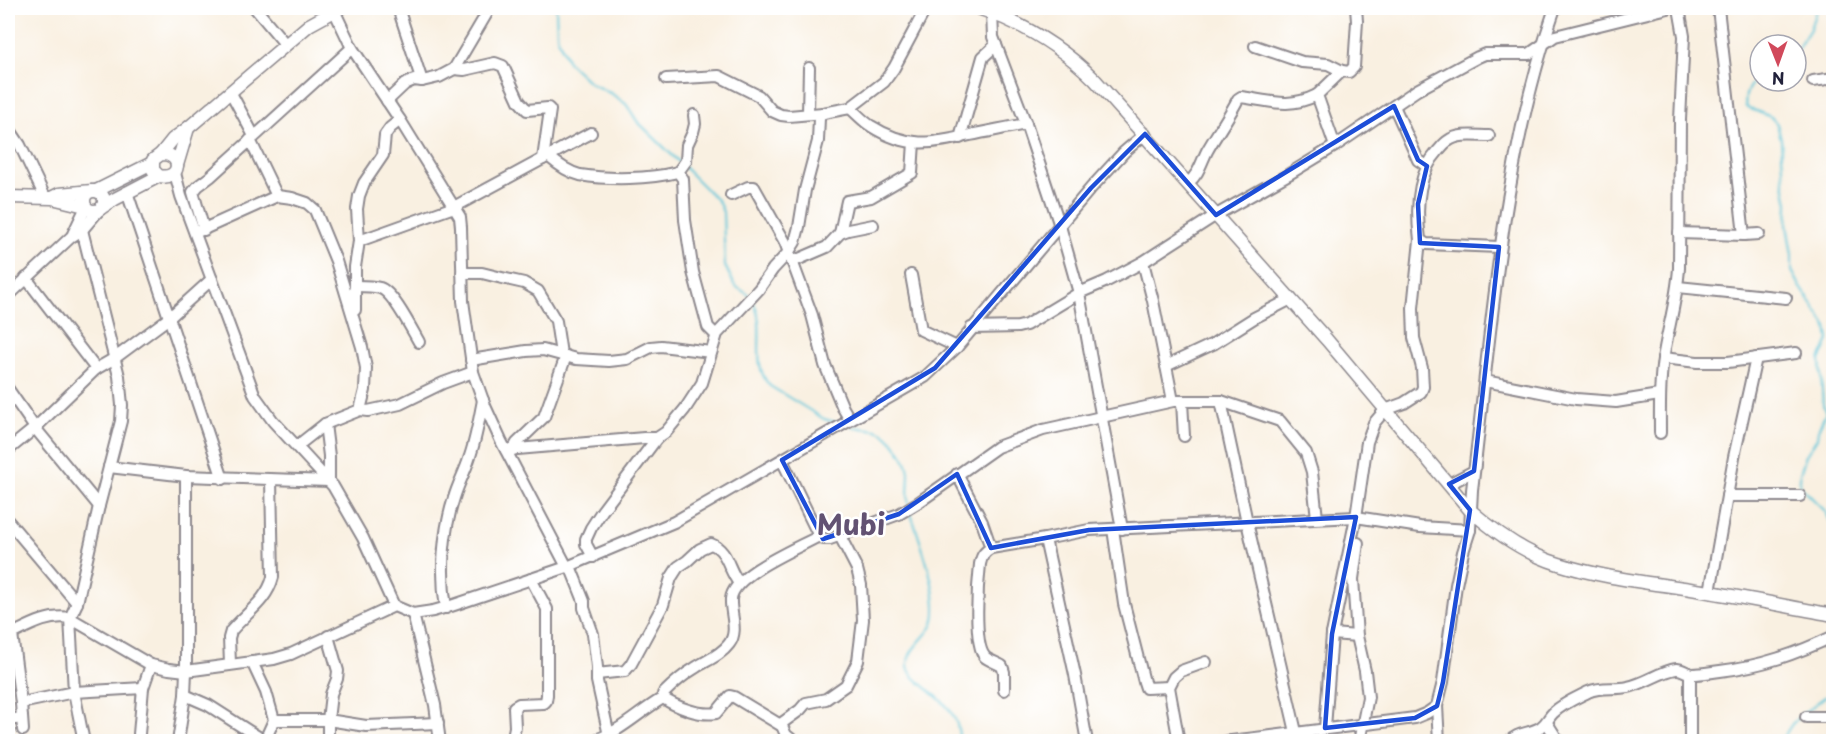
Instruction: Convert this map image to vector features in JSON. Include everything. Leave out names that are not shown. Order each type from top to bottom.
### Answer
[{"type":"main road","points":[[188,129],[176,169],[167,178],[161,177],[154,172],[156,158],[173,140],[309,25],[336,8]]},
{"type":"main road","points":[[978,8],[992,12],[1036,34],[1079,64],[1291,299],[1470,510],[1489,526],[1513,543],[1558,564],[1611,576],[1833,615]]},
{"type":"main road","points":[[85,207],[85,196],[88,193],[156,158],[168,153],[174,158],[176,169]]},
{"type":"main road","points":[[8,197],[48,197],[95,211],[127,192],[161,177]]},
{"type":"main road","points":[[48,197],[94,191],[103,198],[101,208]]},
{"type":"street","points":[[255,8],[286,45]]},
{"type":"street","points":[[336,8],[352,48],[460,217],[463,301],[473,372],[483,400],[569,566],[584,601],[584,608],[593,634],[597,681],[611,738]]},
{"type":"street","points":[[398,8],[422,81]]},
{"type":"street","points":[[387,101],[405,84],[414,80],[422,81],[439,77],[454,69],[490,8]]},
{"type":"street","points":[[666,79],[719,76],[759,96],[772,111],[789,116],[850,108],[884,82],[926,8]]},
{"type":"street","points":[[1255,46],[1302,62],[1328,64],[1349,72],[1354,66],[1356,8]]},
{"type":"street","points":[[1439,741],[1437,706],[1443,682],[1456,585],[1470,530],[1470,510],[1499,247],[1513,163],[1525,111],[1555,8]]},
{"type":"street","points":[[971,328],[1026,325],[1079,293],[1143,262],[1216,215],[1335,146],[1417,90],[1481,55],[1530,54],[1555,36],[1668,8]]},
{"type":"street","points":[[1659,433],[1659,395],[1663,358],[1678,287],[1684,36],[1679,8]]},
{"type":"street","points":[[1718,8],[1744,235]]},
{"type":"street","points":[[992,12],[993,37],[1026,124],[1060,226],[1079,293],[1102,418],[1117,529],[1124,604],[1143,682],[1146,688],[1150,689],[1169,687]]},
{"type":"street","points":[[960,138],[983,57],[996,45]]},
{"type":"street","points":[[352,48],[193,192],[199,232],[212,279],[255,396],[273,421],[329,481],[363,538],[394,606],[413,614],[446,608],[569,566],[674,522],[914,385],[957,347],[1098,180],[1144,134]]},
{"type":"street","points":[[454,69],[464,70],[495,63],[500,64],[526,110],[548,108],[550,110],[545,158]]},
{"type":"street","points":[[808,68],[808,113]]},
{"type":"street","points":[[1188,183],[1196,176],[1205,155],[1238,99],[1241,97],[1285,104],[1298,103],[1317,95],[1342,71]]},
{"type":"street","points":[[1813,81],[1833,78]]},
{"type":"street","points":[[231,93],[277,196]]},
{"type":"street","points":[[1317,95],[1335,146]]},
{"type":"street","points":[[1394,106],[1418,159],[1427,166]]},
{"type":"street","points":[[850,108],[869,125],[881,132],[914,142],[936,143],[1026,124]]},
{"type":"street","points":[[790,258],[818,141],[819,118],[823,113]]},
{"type":"street","points":[[694,115],[695,124],[681,168],[685,220],[693,272],[708,327],[716,335]]},
{"type":"street","points":[[356,325],[355,267],[359,241],[357,209],[359,196],[364,183],[383,155],[385,135],[400,120]]},
{"type":"street","points":[[8,127],[48,197]]},
{"type":"street","points":[[359,241],[454,207],[591,133]]},
{"type":"street","points":[[1325,728],[1332,634],[1356,517],[1366,442],[1374,423],[1385,410],[1404,403],[1421,392],[1423,387],[1421,360],[1414,338],[1413,308],[1420,240],[1418,204],[1420,184],[1427,166],[1448,141],[1462,136],[1489,136]]},
{"type":"street","points":[[840,233],[847,201],[871,197],[912,173],[914,142]]},
{"type":"street","points":[[545,158],[578,175],[644,178],[681,168]]},
{"type":"street","points":[[176,169],[181,196],[199,232]]},
{"type":"street","points":[[161,177],[181,196]]},
{"type":"street","points":[[731,195],[754,187],[785,242],[812,315],[825,365],[850,420]]},
{"type":"street","points":[[127,192],[222,478]]},
{"type":"street","points":[[199,232],[277,196],[307,203],[315,210],[336,261],[356,325],[366,368],[365,390],[360,410]]},
{"type":"street","points":[[71,237],[85,207]]},
{"type":"street","points":[[8,296],[71,237],[82,230],[101,208]]},
{"type":"street","points":[[593,557],[586,544],[591,528],[657,438],[666,432],[685,409],[702,383],[716,335],[749,301],[773,269],[790,258],[827,246],[840,233],[873,225]]},
{"type":"street","points":[[82,230],[115,357],[122,405],[77,603],[70,618],[74,692],[84,741]]},
{"type":"street","points":[[1679,233],[1759,234]]},
{"type":"street","points":[[1420,240],[1426,243],[1499,247]]},
{"type":"street","points":[[1143,262],[1166,366],[1178,402],[1184,436]]},
{"type":"street","points":[[462,273],[482,273],[524,283],[538,291],[556,321],[564,355],[544,417],[510,450]]},
{"type":"street","points":[[911,275],[921,330],[957,347]]},
{"type":"street","points":[[26,278],[96,369]]},
{"type":"street","points":[[8,450],[35,428],[96,369],[169,318],[212,279]]},
{"type":"street","points":[[356,285],[386,291],[403,313],[419,342]]},
{"type":"street","points":[[1678,287],[1786,298]]},
{"type":"street","points":[[1166,366],[1212,344],[1254,318],[1291,299]]},
{"type":"street","points":[[471,360],[543,350],[576,359],[609,361],[627,359],[661,346],[711,352]]},
{"type":"street","points":[[1663,358],[1697,363],[1728,362],[1796,353]]},
{"type":"street","points":[[1710,592],[1734,457],[1756,358]]},
{"type":"street","points":[[297,446],[325,424],[360,410],[368,411],[400,404],[442,383],[473,372]]},
{"type":"street","points":[[1485,381],[1576,399],[1616,402],[1659,395]]},
{"type":"street","points":[[8,389],[35,428],[99,506]]},
{"type":"street","points":[[446,608],[442,587],[447,523],[454,496],[469,459],[483,400]]},
{"type":"street","points":[[782,460],[819,536],[823,539],[830,539],[899,514],[997,447],[1043,430],[1178,402],[1221,401],[1272,418],[1289,430],[1306,453],[1312,472],[1317,518]]},
{"type":"street","points":[[1221,401],[1296,732]]},
{"type":"street","points":[[325,424],[329,481]]},
{"type":"street","points":[[510,450],[657,438]]},
{"type":"street","points":[[109,467],[186,476],[329,481]]},
{"type":"street","points":[[1449,484],[1474,471]]},
{"type":"street","points":[[957,474],[982,522],[991,548]]},
{"type":"street","points":[[178,741],[185,695],[186,670],[186,476]]},
{"type":"street","points":[[230,664],[231,631],[265,596],[273,577],[271,480]]},
{"type":"street","points":[[1727,496],[1800,496]]},
{"type":"street","points":[[1004,690],[1002,666],[985,657],[977,629],[981,556],[991,548],[1089,530],[1317,518],[1356,517],[1420,527],[1470,530]]},
{"type":"street","points":[[8,521],[77,603]]},
{"type":"street","points":[[590,741],[611,738],[663,698],[663,693],[676,681],[721,653],[731,642],[734,629],[731,598],[739,583],[764,564],[819,536]]},
{"type":"street","points":[[782,726],[782,723],[800,711],[806,703],[826,699],[846,685],[858,662],[863,620],[861,585],[857,569],[840,536]]},
{"type":"street","points":[[1045,539],[1087,741]]},
{"type":"street","points":[[1358,543],[1353,579],[1357,636],[1368,697],[1359,741]]},
{"type":"street","points":[[597,675],[625,671],[631,664],[663,605],[671,578],[678,567],[700,549],[711,544],[719,547],[733,576],[739,583]]},
{"type":"street","points":[[512,741],[515,727],[513,708],[519,704],[544,703],[547,695],[548,609],[531,579]]},
{"type":"street","points":[[23,730],[10,635],[39,621],[54,617],[70,618],[151,665],[186,670],[274,659],[291,654],[394,606]]},
{"type":"street","points":[[413,614],[435,705],[440,741]]},
{"type":"street","points":[[1332,634],[1357,636]]},
{"type":"street","points":[[328,636],[338,671],[331,694],[328,741]]},
{"type":"street","points":[[1509,741],[1518,734],[1536,731],[1547,723],[1551,715],[1564,704],[1590,691],[1606,687],[1627,687],[1676,669],[1690,675],[1739,669],[1799,653],[1833,636]]},
{"type":"street","points":[[185,695],[207,705],[265,741],[274,720],[266,692],[252,662]]},
{"type":"street","points":[[1179,741],[1169,687],[1174,677],[1181,671],[1206,662]]},
{"type":"street","points":[[139,734],[143,688],[151,665]]},
{"type":"street","points":[[1690,675],[1690,741]]},
{"type":"street","points":[[21,703],[74,692],[143,688]]},
{"type":"street","points":[[663,698],[679,706],[709,715],[716,713],[730,696],[782,726],[786,735],[795,741]]},
{"type":"street","points":[[1223,741],[1414,718],[1437,706]]},
{"type":"street","points":[[1806,717],[1833,717]]},
{"type":"street","points":[[8,720],[22,718]]},
{"type":"street","points":[[274,720],[328,720],[366,726],[438,723]]},
{"type":"street","points":[[1547,723],[1559,741]]},
{"type":"highlighted area","points":[[1394,106],[1418,160],[1427,166],[1418,204],[1420,243],[1499,247],[1474,471],[1449,484],[1470,510],[1443,682],[1437,706],[1415,718],[1325,728],[1332,634],[1356,517],[1089,530],[991,548],[957,474],[899,514],[823,539],[782,460],[935,368],[1091,188],[1145,134],[1216,215]]},
{"type":"waterway","points":[[556,8],[557,36],[568,62],[590,83],[626,104],[637,121],[680,163]]},
{"type":"waterway","points":[[1807,33],[1817,8]]},
{"type":"waterway","points":[[1748,89],[1746,107],[1771,117],[1777,124],[1781,139],[1784,184],[1788,203],[1787,225],[1792,271],[1827,327],[1829,340],[1820,360],[1823,405],[1826,413],[1817,438],[1806,455],[1799,477],[1800,486],[1826,512],[1834,530]]},
{"type":"waterway","points":[[684,167],[718,201],[723,212],[725,266],[735,286],[749,295]]},
{"type":"waterway","points":[[752,300],[759,321],[760,366],[770,386],[824,419],[838,423]]},
{"type":"waterway","points":[[851,427],[884,433],[898,448],[906,461],[909,472],[909,505]]},
{"type":"waterway","points":[[910,511],[924,552],[935,601],[935,615],[929,631],[910,654],[908,665],[917,680],[952,714],[958,727],[959,742]]},
{"type":"waterway","points":[[1780,742],[1792,724],[1834,688]]},
{"type":"district","name":"Mubi","points":[[851,525]]}]
